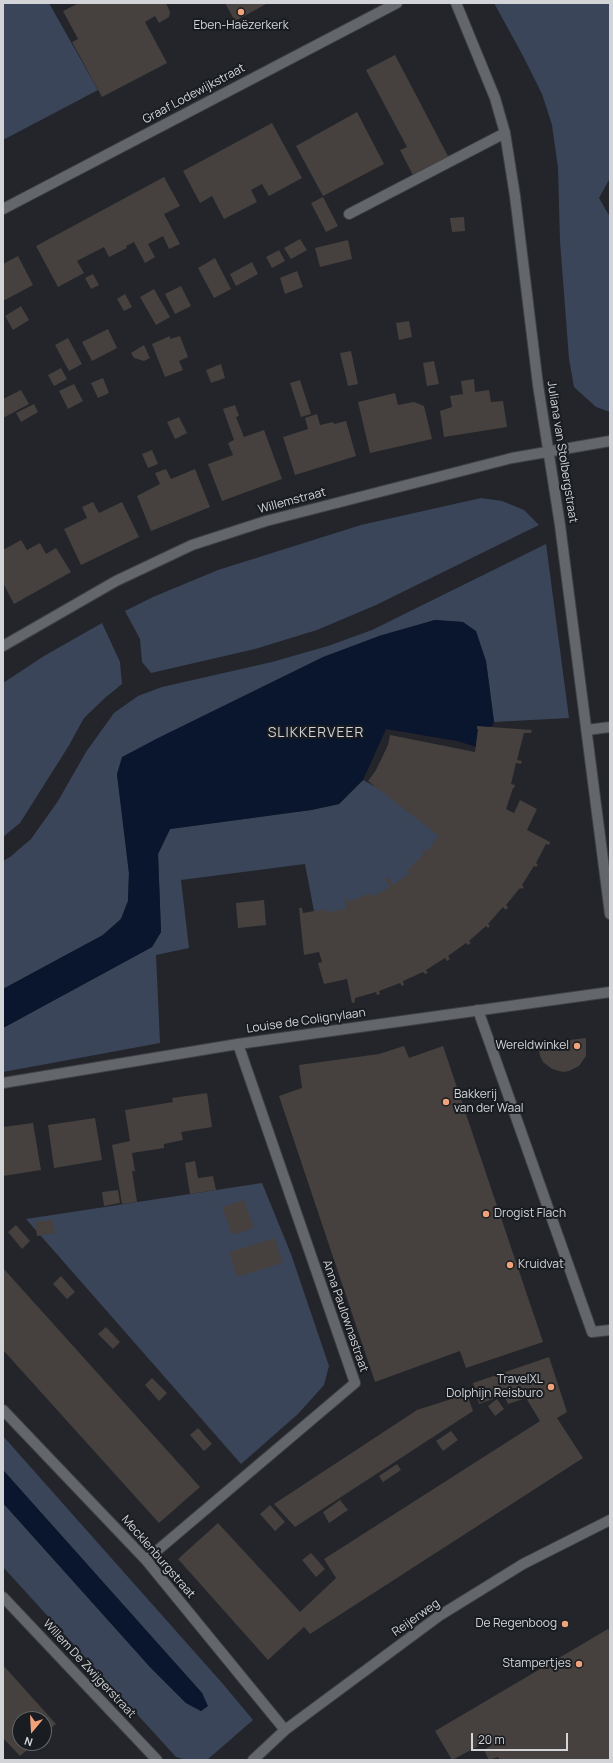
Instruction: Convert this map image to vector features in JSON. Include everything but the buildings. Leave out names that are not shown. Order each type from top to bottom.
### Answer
[{"type":"street","name":"Graaf Lodewijkstraat","points":[[3,208],[397,3]]},
{"type":"street","name":"Juliana van Stolbergstraat","points":[[456,3],[495,98],[505,133],[515,196],[538,386],[549,451],[608,879],[610,914]]},
{"type":"street","points":[[349,214],[505,133]]},
{"type":"street","name":"Willemstraat","points":[[3,646],[116,581],[192,545],[266,521],[512,458],[610,441]]},
{"type":"street","points":[[587,730],[610,727]]},
{"type":"street","name":"Louise de Colignylaan","points":[[4,1083],[238,1044],[610,992]]},
{"type":"street","points":[[478,1010],[592,1332],[610,1330]]},
{"type":"street","name":"Anna Paulownastraat","points":[[146,1560],[355,1383],[238,1044]]},
{"type":"street","name":"Mecklenburgstraat","points":[[3,1410],[146,1560],[285,1730]]},
{"type":"street","name":"Reijerweg","points":[[253,1760],[285,1730],[439,1616],[523,1564],[610,1520]]},
{"type":"street","name":"Willem De Zwijgerstraat","points":[[3,1597],[157,1760]]},
{"type":"shaded area","points":[[3,3],[49,3],[98,90],[3,140]]},
{"type":"shaded area","points":[[494,3],[610,3],[610,178],[599,198],[610,217],[610,412],[596,407],[574,387],[569,359],[560,241],[558,168],[552,125],[542,94]]},
{"type":"shaded area","points":[[481,498],[502,501],[524,510],[539,525],[376,605],[317,630],[255,649],[151,673],[142,662],[140,639],[125,611],[153,597],[218,570],[361,525]]},
{"type":"shaded area","points":[[546,544],[569,718],[494,722],[486,661],[463,622],[435,620],[379,636],[117,774],[129,873],[128,901],[121,919],[103,935],[3,989],[3,861],[31,839],[58,801],[86,752],[114,713],[138,696],[162,687],[272,662],[328,646],[372,630]]},
{"type":"shaded area","points":[[435,620],[463,622],[476,631],[486,661],[494,722],[480,748],[457,741],[386,729],[363,780],[339,804],[311,810],[170,829],[158,854],[161,932],[152,947],[3,1028],[3,989],[103,935],[121,919],[128,901],[129,873],[117,774],[122,757],[323,657],[379,636]]},
{"type":"shaded area","points":[[102,623],[120,662],[122,684],[84,718],[68,747],[20,823],[3,837],[3,683],[44,656]]},
{"type":"shaded area","points":[[363,780],[457,831],[381,905],[316,922],[305,864],[181,880],[189,948],[156,955],[160,1043],[3,1072],[3,1028],[152,947],[161,932],[158,854],[170,829],[311,810],[339,804]]},
{"type":"shaded area","points":[[262,1183],[291,1254],[329,1366],[324,1385],[298,1414],[241,1464],[26,1219]]},
{"type":"shaded area","points":[[3,1436],[223,1684],[253,1720],[207,1760],[187,1760],[176,1757],[3,1567],[3,1503],[150,1667],[186,1703],[201,1711],[207,1706],[202,1693],[3,1470]]},
{"type":"shaded area","points":[[3,1470],[202,1693],[208,1706],[201,1711],[186,1703],[150,1667],[3,1503]]},
{"type":"place","name":"Eben-Haëzerkerk","points":[[241,12]]},
{"type":"place","name":"Wereldwinkel","points":[[577,1046]]},
{"type":"place","name":"Bakkerij van der Waal","points":[[446,1102]]},
{"type":"place","name":"Drogist Flach","points":[[486,1214]]},
{"type":"place","name":"Kruidvat","points":[[510,1265]]},
{"type":"place","name":"TravelXL Dolphijn Reisburo","points":[[551,1387]]},
{"type":"place","name":"De Regenboog","points":[[565,1624]]},
{"type":"place","name":"Stampertjes","points":[[579,1664]]},
{"type":"district","name":"SLIKKERVEER","points":[[316,733]]}]
